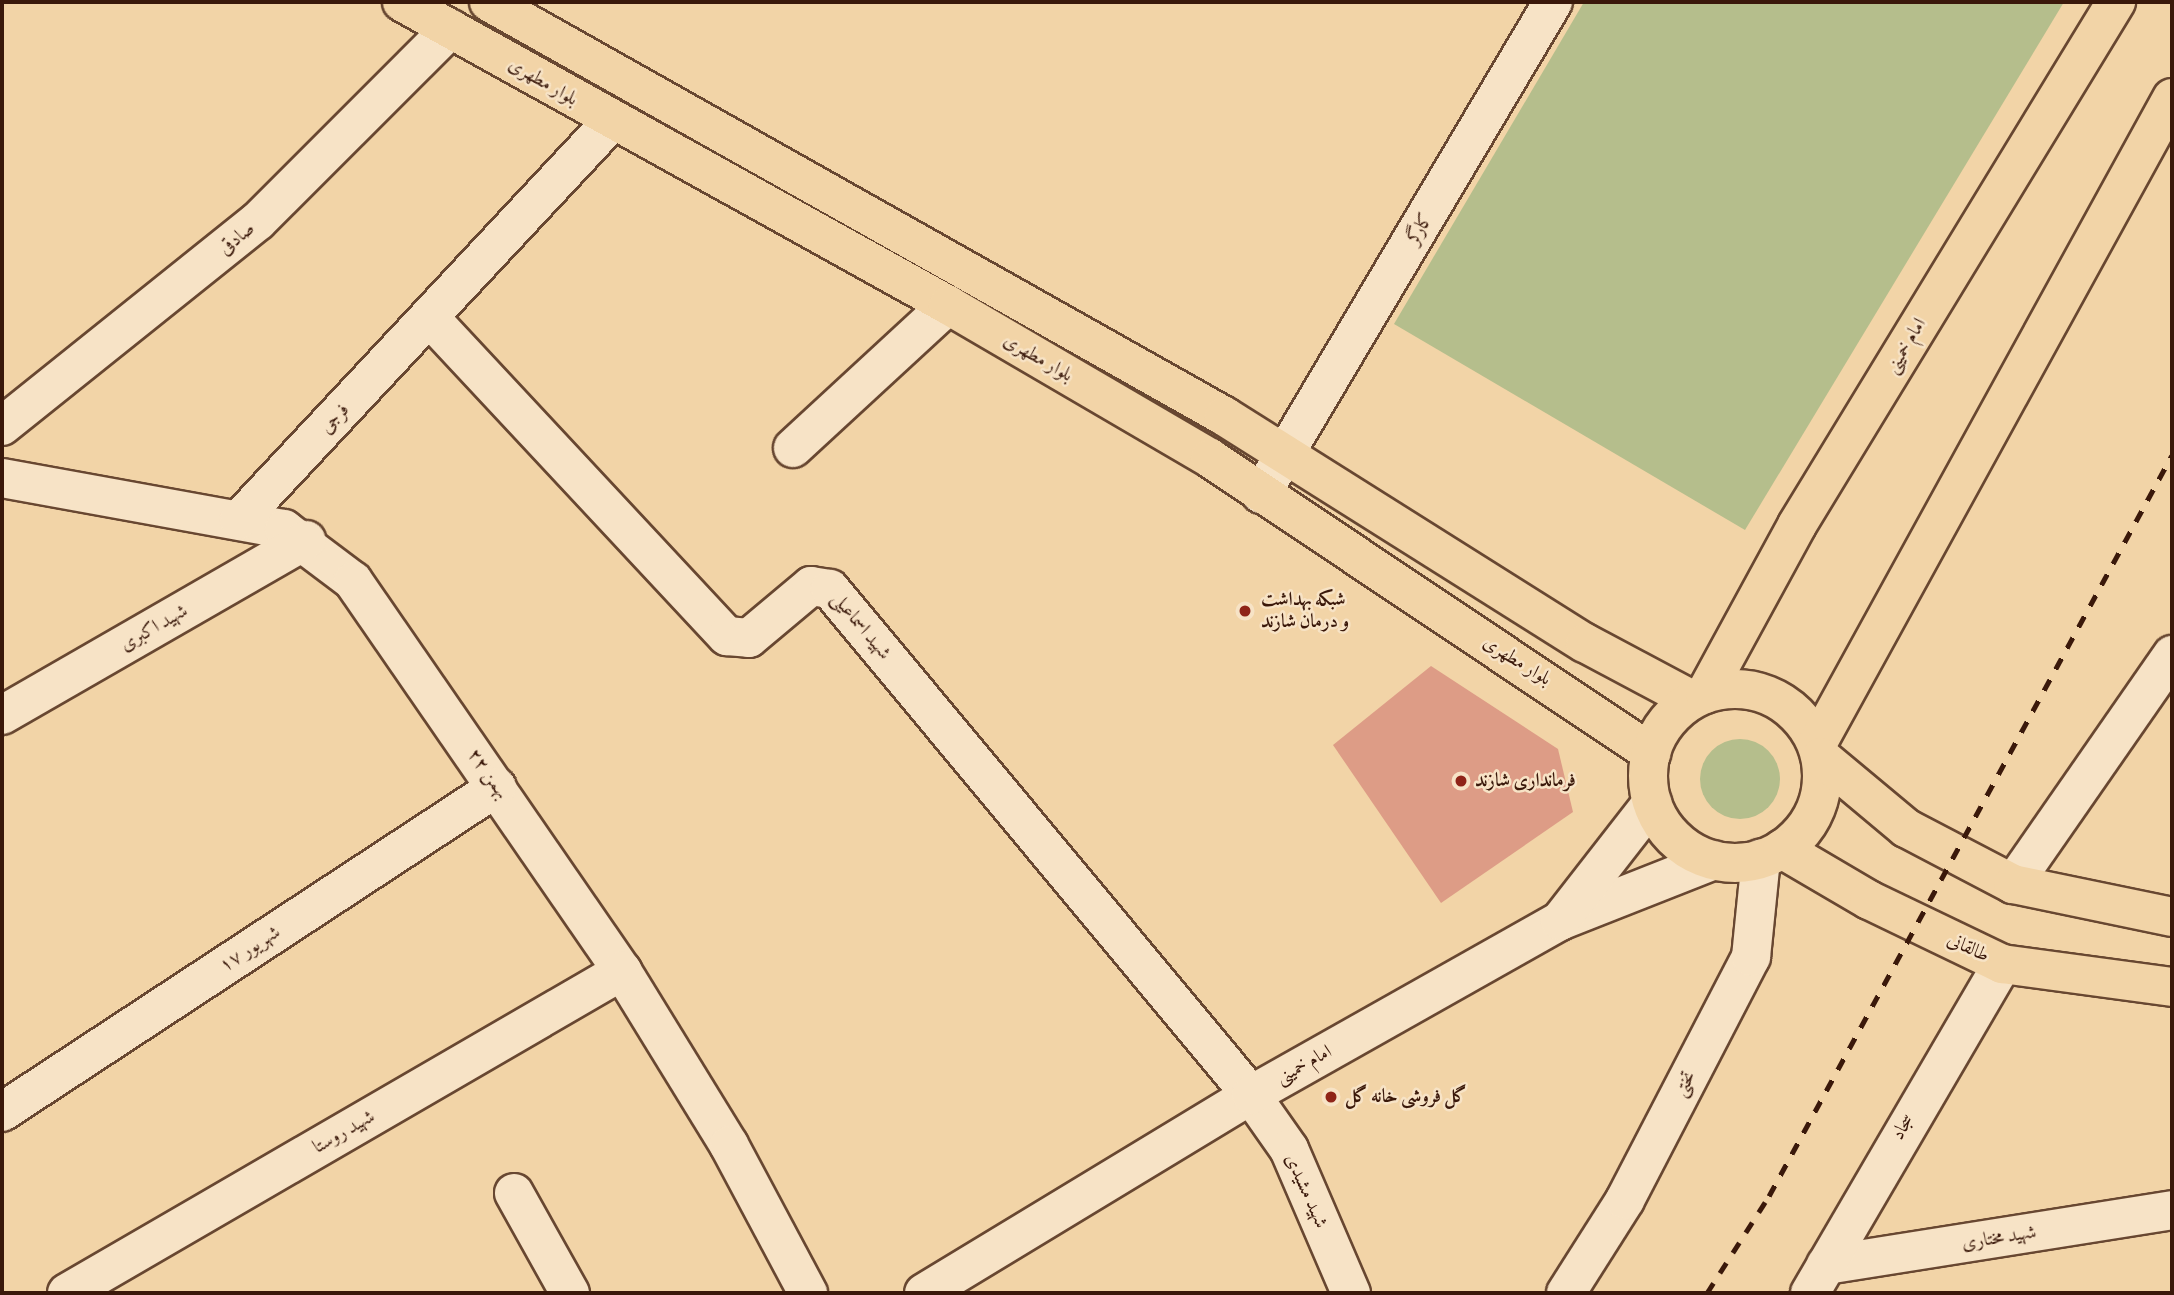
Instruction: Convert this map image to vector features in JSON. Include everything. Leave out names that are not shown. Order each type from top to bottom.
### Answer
[{"type":"main road","name":"بلوار مطهری","points":[[402,2],[611,121],[948,305],[1261,494],[1651,753]]},
{"type":"main road","name":"بلوار مطهری","points":[[489,2],[1288,456],[1585,643],[1698,697]]},
{"type":"main road","name":"امام خمینی","points":[[1698,697],[1797,525],[2116,2]]},
{"type":"main road","points":[[2172,99],[1819,751],[1816,810],[1772,854],[1714,860],[1676,839],[1652,803],[1651,753],[1673,714],[1698,697],[1758,691],[1783,702],[1819,751],[1906,828],[2013,884],[2172,917]]},
{"type":"main road","name":"طالقانی","points":[[1772,854],[2001,964],[2172,987]]},
{"type":"street","name":"کارگر","points":[[1261,494],[1288,456],[1553,2]]},
{"type":"street","name":"صادقی","points":[[2,426],[258,221],[450,29]]},
{"type":"street","name":"فرجی","points":[[239,520],[611,121]]},
{"type":"street","points":[[793,449],[948,305]]},
{"type":"street","name":"شهید اسماعیلی","points":[[430,318],[727,636],[750,638],[811,586],[830,589],[1251,1095]]},
{"type":"street","name":"۲۲ بهمن","points":[[2,478],[239,520],[306,540],[353,581],[622,971],[729,1145],[808,1293]]},
{"type":"street","name":"شهید اکبری","points":[[2,715],[306,540]]},
{"type":"street","points":[[2013,884],[2172,655]]},
{"type":"street","name":"۱۷ شهریور","points":[[2,1112],[497,787]]},
{"type":"street","name":"امام خمینی","points":[[924,1293],[1251,1095],[1560,921],[1652,803]]},
{"type":"street","name":"تختی","points":[[1566,1293],[1625,1200],[1751,957],[1772,854]]},
{"type":"street","points":[[1560,921],[1714,860]]},
{"type":"street","name":"سجاد","points":[[1818,1279],[2001,964]]},
{"type":"street","name":"شهید روستا","points":[[67,1293],[622,971]]},
{"type":"street","name":"شهید مشیدی","points":[[1251,1095],[1289,1149],[1351,1293]]},
{"type":"street","points":[[514,1193],[570,1293]]},
{"type":"street","name":"شهید مختاری","points":[[1818,1279],[2172,1210]]},
{"type":"green space","points":[[1584,2],[2064,2],[1745,530],[1394,324]]},
{"type":"green space","points":[[1732,739],[1748,739],[1762,745],[1774,757],[1780,771],[1780,787],[1774,801],[1762,813],[1748,819],[1732,819],[1718,813],[1706,801],[1700,787],[1700,771],[1706,757],[1718,745]]},
{"type":"building","name":"فرمانداری شازند","points":[[1431,666],[1558,749],[1573,812],[1441,903],[1333,745]]},
{"type":"railway","points":[[1707,1293],[1769,1196],[2172,455]]},
{"type":"place","name":"شبکه بهداشت و درمان شازند","points":[[1245,611]]},
{"type":"place","name":"فرمانداری شازند","points":[[1461,781]]},
{"type":"place","name":"گل فروشی خانه گل","points":[[1331,1097]]}]
